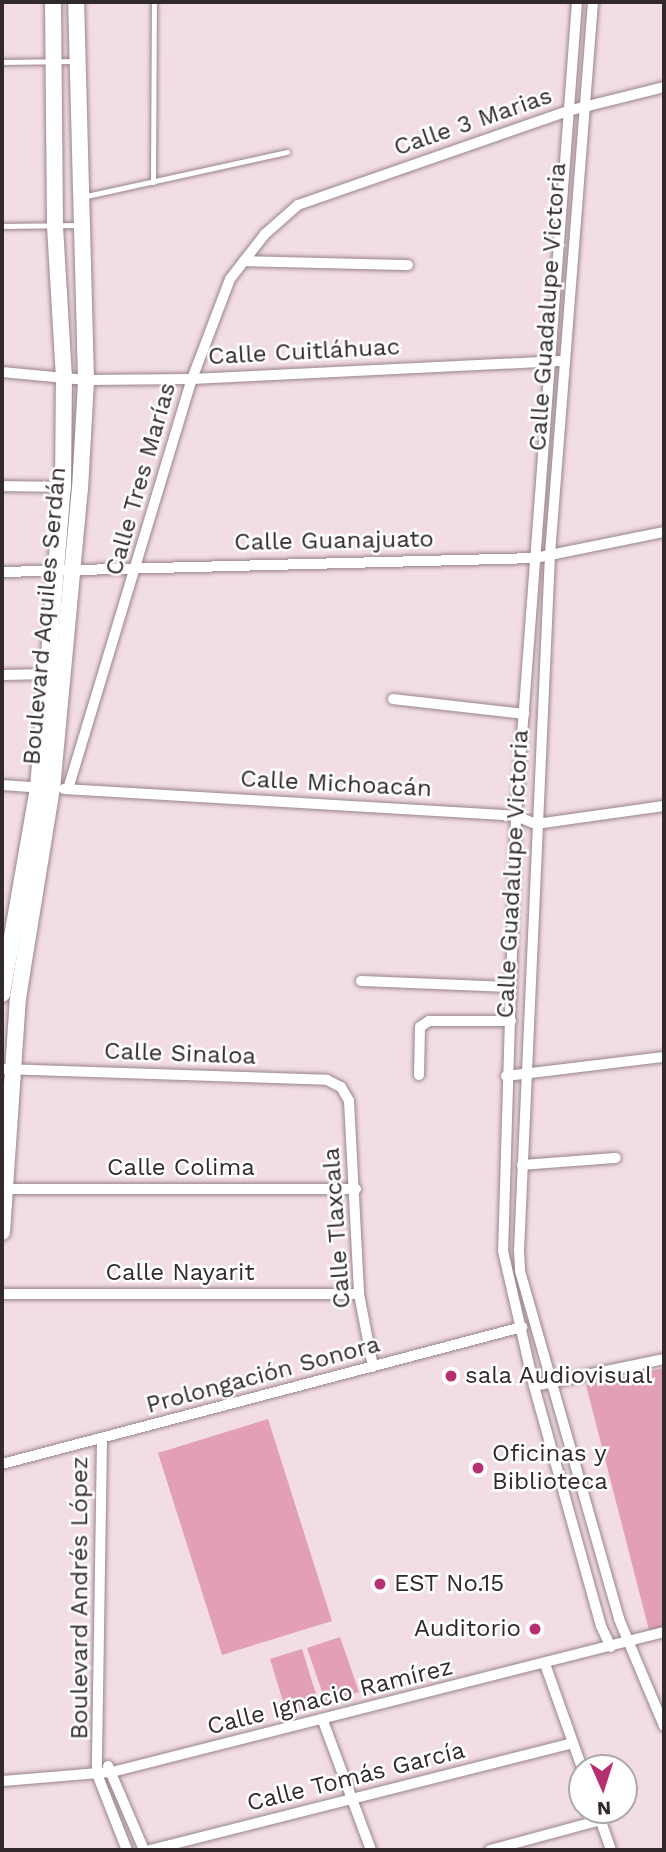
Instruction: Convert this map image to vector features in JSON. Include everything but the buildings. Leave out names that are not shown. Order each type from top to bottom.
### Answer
[{"type":"street","name":"Boulevard Aquiles Serdán","points":[[2,1232],[9,1069],[18,998],[53,789],[65,569],[64,378],[55,227],[52,2]]},
{"type":"street","name":"Boulevard Aquiles Serdán","points":[[2,994],[53,789],[48,674],[65,569],[86,380],[79,225],[76,2]]},
{"type":"street","name":"Calle Guadalupe Victoria","points":[[577,2],[547,362],[516,816],[511,1021],[506,1076],[503,1251],[518,1328],[534,1387],[601,1626],[611,1647]]},
{"type":"street","name":"Calle Guadalupe Victoria","points":[[593,2],[550,555],[525,1074],[520,1271],[629,1642],[664,1726]]},
{"type":"street","name":"Calle 3 Marias","points":[[298,205],[568,111],[664,87]]},
{"type":"street","name":"Calle Tres Marías","points":[[53,789],[139,566],[192,379],[230,279],[264,234],[298,205]]},
{"type":"street","points":[[244,261],[408,265]]},
{"type":"street","name":"Calle Cuitláhuac","points":[[2,372],[86,380],[192,379],[565,361]]},
{"type":"street","points":[[2,486],[63,487]]},
{"type":"street","name":"Calle Guanajuato","points":[[2,572],[139,566],[535,558],[664,532]]},
{"type":"street","points":[[2,674],[48,674]]},
{"type":"street","points":[[393,699],[524,714]]},
{"type":"street","name":"Calle Michoacán","points":[[2,785],[516,816],[536,824],[664,806]]},
{"type":"street","points":[[361,981],[512,988]]},
{"type":"street","points":[[419,1075],[420,1027],[429,1021],[511,1021]]},
{"type":"street","points":[[506,1076],[664,1057]]},
{"type":"street","name":"Calle Sinaloa","points":[[9,1069],[327,1080],[341,1087]]},
{"type":"street","name":"Calle Tlaxcala","points":[[341,1087],[349,1101],[356,1189],[359,1294],[373,1367]]},
{"type":"street","points":[[522,1164],[617,1158]]},
{"type":"street","name":"Calle Colima","points":[[4,1189],[356,1189]]},
{"type":"street","name":"Calle Nayarit","points":[[2,1294],[359,1294]]},
{"type":"street","name":"Prolongación Sonora","points":[[2,1464],[102,1440],[535,1323]]},
{"type":"street","points":[[534,1387],[664,1359]]},
{"type":"street","name":"Boulevard Andrés López","points":[[102,1440],[100,1755],[97,1774],[127,1850]]},
{"type":"street","name":"Calle Ignacio Ramírez","points":[[2,1780],[112,1772],[323,1721],[664,1632]]},
{"type":"street","points":[[545,1664],[577,1754]]},
{"type":"street","points":[[323,1721],[371,1850]]},
{"type":"street","name":"Calle Tomás García","points":[[150,1850],[573,1743]]},
{"type":"street","name":"Boulevard Andrés López","points":[[100,1755],[112,1772],[144,1850]]},
{"type":"street","points":[[490,1850],[571,1824]]},
{"type":"street","points":[[602,1824],[611,1850]]},
{"type":"lane","points":[[153,182],[154,2]]},
{"type":"lane","points":[[2,62],[77,61]]},
{"type":"lane","points":[[79,198],[287,152]]},
{"type":"lane","points":[[2,226],[79,225]]},
{"type":"shaded area","points":[[664,1368],[664,1630],[650,1634],[586,1385]]},
{"type":"shaded area","points":[[268,1419],[332,1621],[222,1655],[158,1453]]},
{"type":"shaded area","points":[[340,1637],[359,1692],[326,1703],[307,1648]]},
{"type":"shaded area","points":[[302,1649],[319,1704],[287,1714],[270,1659]]},
{"type":"place","name":"sala Audiovisual","points":[[451,1376]]},
{"type":"place","name":"Oficinas y Biblioteca","points":[[478,1468]]},
{"type":"place","name":"EST No.15","points":[[380,1584]]},
{"type":"place","name":"Auditorio","points":[[535,1629]]}]
